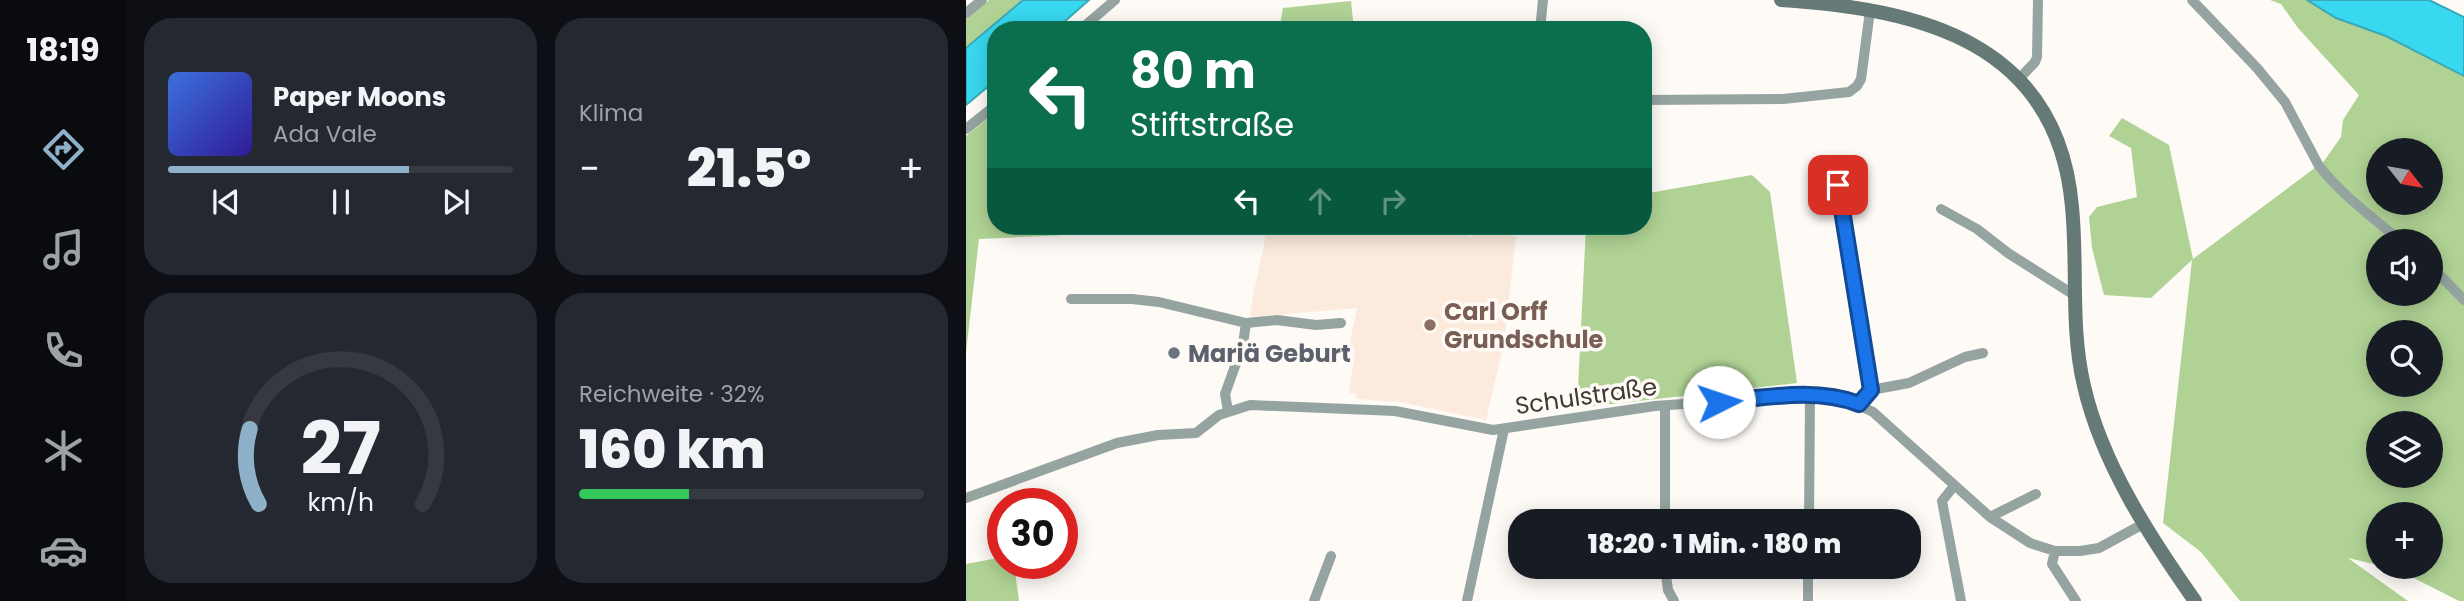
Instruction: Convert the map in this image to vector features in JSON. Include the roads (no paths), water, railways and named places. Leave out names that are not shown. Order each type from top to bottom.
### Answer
[{"type":"main road","points":[[1781,0],[1870,10],[1931,24],[1956,34],[1991,55],[2033,97],[2051,126],[2067,169],[2074,233],[2079,360],[2088,405],[2116,471],[2145,523],[2195,601]]},
{"type":"street","points":[[966,13],[982,0]]},
{"type":"street","points":[[1090,21],[1115,0]]},
{"type":"street","points":[[1541,21],[1543,0]]},
{"type":"street","points":[[2018,80],[2037,57],[2038,0]]},
{"type":"street","points":[[2192,0],[2257,68],[2285,102],[2326,175],[2386,229]]},
{"type":"street","points":[[1652,100],[1783,99],[1849,92],[1861,79],[1870,10]]},
{"type":"street","points":[[966,129],[987,112]]},
{"type":"street","points":[[1838,185],[1871,390]]},
{"type":"street","points":[[1941,209],[1977,229],[2008,253],[2075,293]]},
{"type":"street","points":[[2443,277],[2464,300]]},
{"type":"street","points":[[1071,299],[1159,302],[1246,323],[1277,320],[1316,325],[1341,323]]},
{"type":"street","points":[[966,498],[1117,443],[1158,435],[1196,433],[1228,411],[1225,394],[1244,344],[1246,323]]},
{"type":"street","points":[[1859,404],[1871,390],[1909,383],[1965,357],[1983,353]]},
{"type":"street","points":[[1808,509],[1810,395]]},
{"type":"street","name":"Schulstraße","points":[[1228,411],[1261,404],[1372,409],[1395,411],[1482,429],[1504,429],[1665,406],[1810,395],[1834,396],[1873,412],[1990,517],[2030,543],[2055,551],[2099,548],[2145,523]]},
{"type":"street","points":[[1665,406],[1665,509]]},
{"type":"street","points":[[1467,601],[1504,429]]},
{"type":"street","points":[[1954,486],[1942,502],[1961,601]]},
{"type":"street","points":[[1990,517],[2036,494]]},
{"type":"street","points":[[2055,551],[2052,564],[2076,601]]},
{"type":"street","points":[[1314,601],[1331,556]]},
{"type":"street","points":[[1667,579],[1668,590],[1674,601]]},
{"type":"street","points":[[1808,579],[1808,601]]},
{"type":"water","points":[[1023,0],[1089,0],[1065,21],[998,21]]},
{"type":"water","points":[[2307,0],[2429,0],[2464,17],[2464,76],[2386,36],[2336,18]]},
{"type":"water","points":[[987,30],[987,88],[966,105],[966,48]]},
{"type":"place","name":"Carl Orff Grundschule","points":[[1430,325]]},
{"type":"place","name":"Mariä Geburt","points":[[1174,353]]}]
